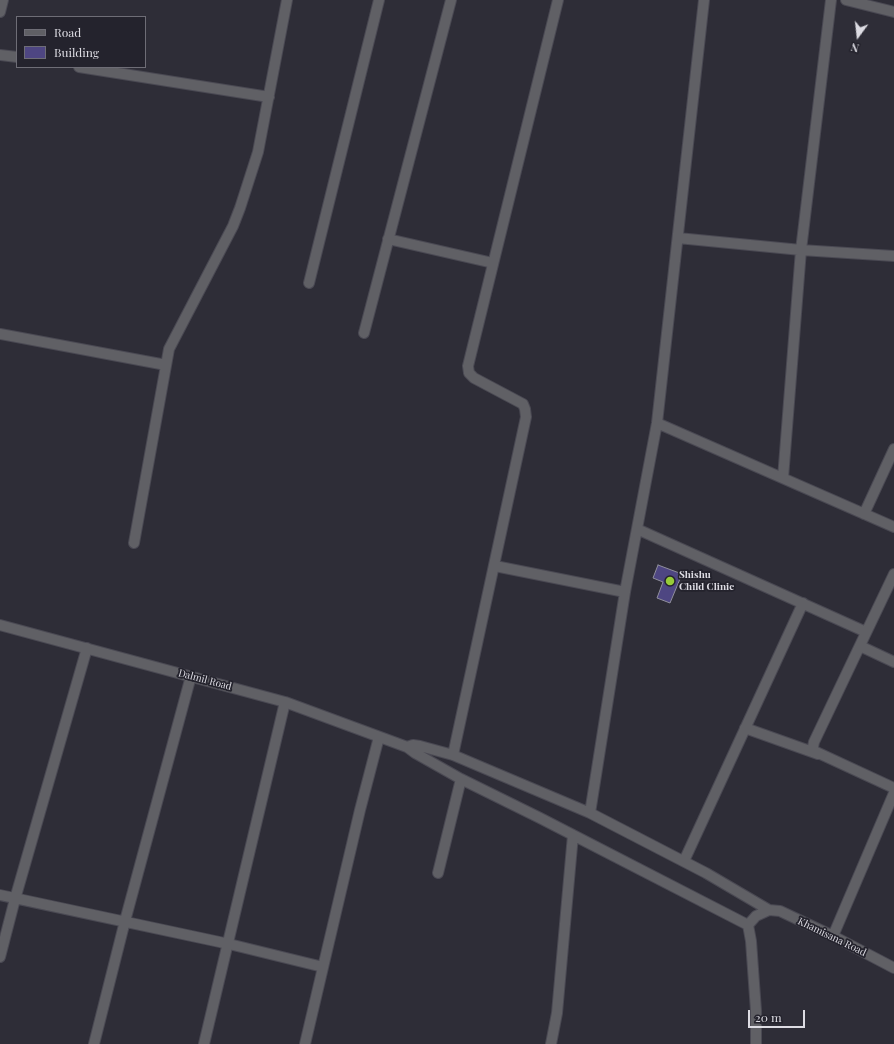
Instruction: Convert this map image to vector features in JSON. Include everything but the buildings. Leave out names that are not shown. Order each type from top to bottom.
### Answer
[{"type":"street","points":[[0,12],[4,0]]},
{"type":"street","points":[[134,543],[169,349],[230,232],[240,208],[258,152],[287,0]]},
{"type":"street","points":[[309,283],[379,0]]},
{"type":"street","points":[[364,333],[451,0]]},
{"type":"street","points":[[453,755],[526,417],[523,404],[474,378],[469,373],[468,366],[558,0]]},
{"type":"street","points":[[590,813],[625,592],[657,423],[704,0]]},
{"type":"street","points":[[783,478],[801,250],[831,0]]},
{"type":"street","points":[[846,0],[894,12]]},
{"type":"street","points":[[0,54],[16,57]]},
{"type":"street","points":[[84,68],[269,97]]},
{"type":"street","points":[[678,238],[801,250],[894,256]]},
{"type":"street","points":[[388,239],[493,263]]},
{"type":"street","points":[[0,334],[166,366]]},
{"type":"street","points":[[657,423],[894,527]]},
{"type":"street","points":[[864,514],[894,449]]},
{"type":"street","points":[[637,530],[866,632]]},
{"type":"street","points":[[494,566],[625,592]]},
{"type":"street","points":[[894,574],[812,747],[814,751],[894,788]]},
{"type":"street","points":[[684,861],[803,603]]},
{"type":"street","name":"Dalmil Road","points":[[0,625],[285,702],[407,747]]},
{"type":"street","points":[[860,646],[894,662]]},
{"type":"street","points":[[0,957],[15,899],[87,648]]},
{"type":"street","points":[[94,1044],[125,921],[191,676]]},
{"type":"street","points":[[204,1044],[229,944],[285,702]]},
{"type":"street","points":[[746,728],[822,755]]},
{"type":"street","points":[[305,1044],[360,810],[379,737]]},
{"type":"street","name":"Khamisana Road","points":[[407,747],[413,745],[420,746],[453,755],[590,813],[684,861],[769,910],[780,912],[833,936],[894,968]]},
{"type":"street","points":[[407,747],[460,779],[540,818],[748,925]]},
{"type":"street","points":[[438,873],[460,779]]},
{"type":"street","points":[[833,936],[894,793]]},
{"type":"street","points":[[551,1044],[557,1013],[573,835]]},
{"type":"street","points":[[0,895],[229,944],[323,967]]},
{"type":"street","points":[[748,925],[756,916],[769,910]]},
{"type":"street","points":[[748,925],[751,941],[756,1011],[756,1044]]},
{"type":"place","name":"Shishu Child Clinic","points":[[670,581]]}]
